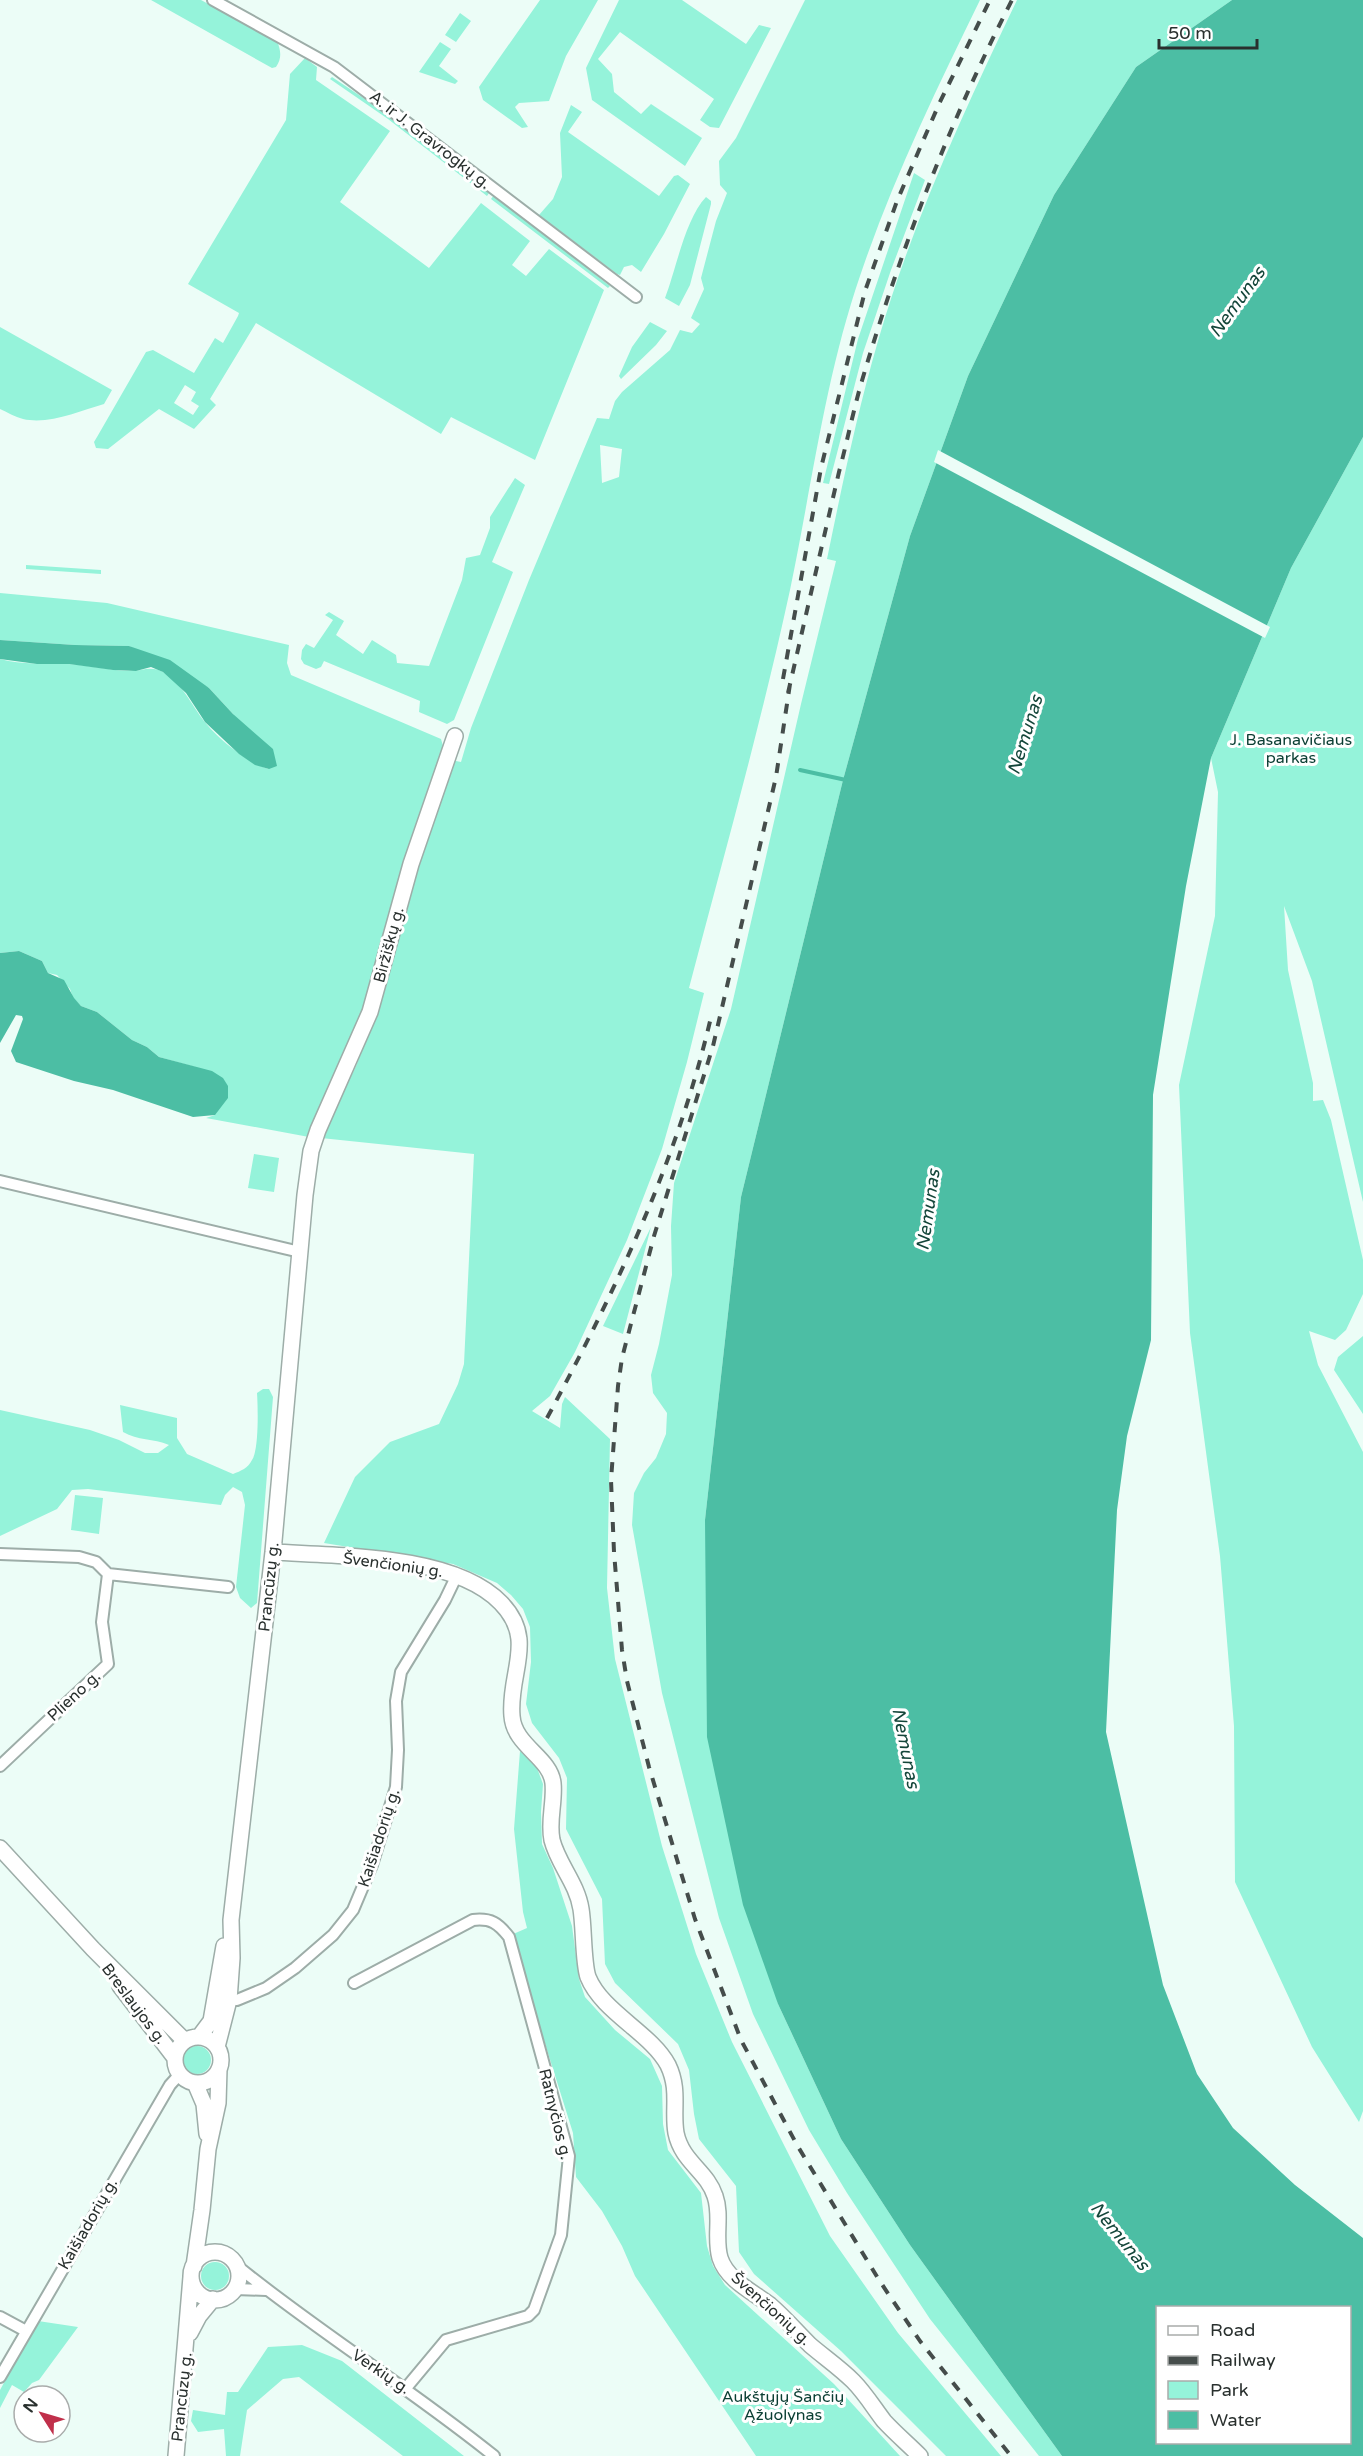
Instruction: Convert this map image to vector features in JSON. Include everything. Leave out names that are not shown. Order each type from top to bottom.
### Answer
[{"type":"street","name":"A. ir J. Gravrogkų g.","points":[[213,0],[334,67],[636,297]]},
{"type":"street","name":"Biržiškų g.","points":[[311,1151],[370,1012],[411,864],[455,736]]},
{"type":"street","name":"Prancūzų g.","points":[[217,2047],[273,1552],[311,1151]]},
{"type":"street","points":[[0,1181],[300,1252]]},
{"type":"street","name":"Švenčionių g.","points":[[273,1552],[378,1560],[442,1570],[457,1575],[493,1594],[512,1614],[518,1628],[520,1647],[511,1706],[512,1720],[517,1735],[548,1769],[553,1782],[550,1821],[552,1839],[577,1891],[581,1907],[588,1977],[611,2006],[659,2051],[669,2068],[675,2093],[675,2129],[680,2146],[686,2158],[710,2185],[717,2204],[720,2258],[732,2276],[772,2307],[814,2348],[854,2382],[886,2423],[920,2456]]},
{"type":"street","points":[[0,1554],[79,1557],[96,1562],[108,1574],[228,1587]]},
{"type":"street","name":"Plieno g.","points":[[0,1766],[108,1664],[102,1622],[108,1574]]},
{"type":"street","name":"Kaišiadorių g.","points":[[223,1999],[250,1996],[275,1982],[333,1935],[353,1910],[372,1865],[396,1787],[396,1701],[401,1672],[445,1600],[457,1575]]},
{"type":"street","name":"Breslaujos g.","points":[[0,1848],[93,1950],[175,2058]]},
{"type":"street","name":"Ratnyčios g.","points":[[354,1983],[473,1920],[486,1919],[498,1924],[509,1937],[569,2156],[561,2235],[534,2310],[528,2316],[446,2340],[406,2388]]},
{"type":"street","name":"Breslaujos g.","points":[[93,1950],[192,2039]]},
{"type":"street","name":"Prancūzų g.","points":[[192,2039],[211,2021],[223,1999]]},
{"type":"street","points":[[192,2039],[212,2042],[217,2047],[221,2061],[219,2069],[209,2080],[195,2083],[180,2074],[175,2058],[180,2045],[192,2039]]},
{"type":"street","name":"Prancūzų g.","points":[[176,2456],[193,2271],[208,2149],[218,2103],[219,2069]]},
{"type":"street","name":"Kaišiadorių g.","points":[[0,2377],[170,2085],[180,2074]]},
{"type":"street","name":"Prancūzų g.","points":[[195,2083],[204,2104],[208,2149]]},
{"type":"street","name":"Prancūzų g.","points":[[202,2210],[207,2237],[218,2252]]},
{"type":"street","points":[[218,2252],[229,2256],[237,2266],[239,2277],[235,2289],[226,2297],[207,2298],[196,2290],[193,2271],[206,2254],[218,2252]]},
{"type":"street","name":"Verkių g.","points":[[237,2266],[336,2342],[406,2388],[494,2456]]},
{"type":"street","points":[[235,2289],[266,2290]]},
{"type":"street","name":"Prancūzų g.","points":[[188,2338],[199,2316],[213,2299]]},
{"type":"street","points":[[0,2317],[26,2331]]},
{"type":"green space","points":[[151,0],[201,0],[277,41],[280,54],[278,64],[272,68]]},
{"type":"green space","points":[[540,0],[598,0],[566,56],[549,101],[519,103],[515,107],[528,127],[522,128],[483,100],[479,87]]},
{"type":"green space","points":[[619,0],[682,0],[746,44],[759,25],[771,28],[719,128],[710,127],[700,120],[714,99],[620,32],[598,59],[612,74],[614,92],[641,114],[651,104],[702,138],[685,166],[592,100],[586,68]]},
{"type":"green space","points":[[805,0],[980,0],[900,171],[860,276],[837,353],[779,640],[689,988],[704,993],[662,1149],[627,1240],[575,1352],[550,1396],[532,1411],[560,1428],[562,1404],[565,1397],[610,1439],[607,1588],[615,1659],[662,1846],[696,1954],[732,2042],[830,2236],[898,2333],[1001,2456],[946,2456],[841,2351],[754,2274],[739,2252],[736,2186],[699,2139],[689,2070],[678,2044],[615,1983],[605,1964],[602,1899],[566,1829],[567,1778],[559,1758],[532,1723],[526,1704],[531,1662],[530,1627],[523,1609],[497,1583],[453,1564],[324,1543],[355,1477],[390,1442],[439,1424],[458,1384],[464,1364],[474,1154],[321,1138],[356,1066],[377,1013],[409,894],[451,760],[461,762],[471,728],[529,580],[597,418],[609,419],[615,401],[622,392],[670,350],[680,330],[692,333],[700,324],[691,318],[704,289],[701,278],[716,221],[727,193],[720,185],[719,161],[736,138]],"holes":[[[600,445],[622,449],[619,477],[602,483]]]},
{"type":"green space","points":[[1017,0],[1232,0],[1136,67],[1054,195],[968,376],[910,536],[843,780],[741,1197],[705,1520],[778,2004],[841,2139],[910,2245],[1062,2456],[1039,2456],[930,2319],[847,2193],[809,2130],[753,2014],[719,1918],[662,1693],[632,1525],[634,1493],[644,1473],[656,1458],[666,1434],[667,1413],[653,1393],[651,1375],[672,1275],[671,1226],[674,1183],[731,1009],[836,561],[827,559],[863,395],[892,297],[923,211],[940,168]]},
{"type":"green space","points":[[460,13],[471,21],[456,42],[445,35]]},
{"type":"green space","points":[[440,42],[451,49],[439,66],[458,81],[455,84],[419,72]]},
{"type":"green space","points":[[305,58],[317,67],[316,80],[390,131],[340,202],[429,268],[481,203],[530,241],[512,265],[526,276],[549,249],[604,290],[535,460],[451,417],[441,434],[256,323],[210,399],[216,405],[194,429],[159,409],[108,449],[96,448],[94,442],[146,352],[153,350],[194,373],[215,338],[223,343],[238,316],[239,313],[188,284],[286,120],[290,74]],"holes":[[[185,385],[196,392],[191,401],[199,406],[193,415],[174,403]]]},
{"type":"green space","points":[[332,77],[386,113],[489,193],[487,196],[388,119],[330,79]]},
{"type":"green space","points":[[571,105],[582,112],[568,132],[659,196],[674,176],[678,175],[690,184],[641,272],[632,265],[624,267],[620,275],[617,274],[539,215],[553,199],[562,177],[560,133]]},
{"type":"green space","points":[[914,173],[925,180],[863,353],[829,484],[823,483],[858,339]]},
{"type":"green space","points":[[494,195],[610,286],[608,288],[491,199]]},
{"type":"green space","points":[[706,197],[711,204],[690,285],[679,306],[665,298],[692,218]]},
{"type":"green space","points":[[650,322],[667,331],[621,379],[619,376],[632,347]]},
{"type":"green space","points":[[0,327],[112,390],[104,404],[43,420],[23,419],[0,409]]},
{"type":"green space","name":"J. Basanavičiaus parkas","points":[[1363,437],[1363,1202],[1312,981],[1284,906],[1288,970],[1313,1083],[1313,1101],[1323,1100],[1331,1120],[1363,1260],[1363,1294],[1346,1330],[1335,1340],[1309,1331],[1318,1365],[1363,1452],[1363,2111],[1359,2122],[1312,2047],[1235,1882],[1234,1726],[1220,1556],[1190,1333],[1179,1085],[1215,916],[1218,792],[1211,758],[1291,568]]},
{"type":"green space","points":[[515,478],[525,485],[492,562],[513,572],[454,720],[447,724],[419,712],[420,701],[324,661],[321,667],[316,669],[304,664],[301,659],[302,650],[306,644],[314,648],[333,620],[325,615],[329,612],[344,621],[336,635],[363,654],[372,640],[396,655],[397,663],[429,666],[462,580],[466,558],[480,555],[490,528],[490,517]]},
{"type":"green space","points":[[26,565],[101,570],[101,574],[26,569]]},
{"type":"green space","points":[[0,593],[107,603],[289,645],[287,663],[291,675],[441,739],[443,746],[399,885],[368,1002],[309,1137],[206,1118],[215,1115],[195,1067],[159,1057],[147,1047],[132,1040],[97,1012],[81,1006],[57,975],[48,973],[42,961],[19,951],[0,953],[0,659],[113,670],[159,670],[176,682],[204,721],[225,742],[252,762],[269,769],[233,714],[209,688],[129,646],[0,640]]},
{"type":"green space","points":[[254,1154],[279,1158],[274,1192],[248,1188]]},
{"type":"green space","points":[[651,1227],[623,1334],[603,1326]]},
{"type":"green space","points":[[1363,1336],[1363,1414],[1334,1370],[1338,1357]]},
{"type":"green space","points":[[263,1389],[269,1389],[273,1397],[257,1603],[251,1608],[240,1598],[236,1587],[245,1505],[242,1492],[233,1487],[225,1495],[221,1505],[88,1489],[72,1490],[57,1509],[0,1536],[0,1410],[90,1430],[119,1440],[145,1453],[158,1453],[169,1445],[134,1437],[123,1432],[120,1405],[177,1418],[177,1438],[187,1454],[233,1474],[246,1467],[254,1455],[258,1428],[257,1393]]},
{"type":"green space","points":[[75,1495],[103,1498],[99,1534],[71,1530]]},
{"type":"green space","name":"Aukštųjų Šančių Ąžuolynas","points":[[520,1751],[537,1768],[543,1784],[542,1844],[553,1868],[572,1926],[579,1979],[585,1997],[615,2030],[650,2059],[662,2086],[663,2124],[668,2150],[701,2193],[707,2246],[713,2266],[725,2285],[834,2384],[900,2456],[756,2456],[635,2276],[622,2246],[602,2211],[576,2177],[573,2133],[511,1935],[527,1928],[523,1912],[514,1829]]},
{"type":"green space","points":[[197,2046],[207,2050],[211,2060],[207,2070],[197,2074],[187,2070],[183,2060],[187,2050]]},
{"type":"green space","points":[[215,2262],[225,2266],[229,2276],[225,2286],[215,2290],[205,2286],[201,2276],[205,2266]]},
{"type":"green space","points":[[38,2321],[78,2327],[39,2380],[31,2384],[12,2384],[0,2408],[0,2390]]},
{"type":"green space","points":[[302,2345],[342,2361],[464,2456],[403,2456],[299,2377],[283,2379],[247,2410],[240,2456],[226,2456],[224,2429],[198,2432],[191,2421],[193,2410],[225,2415],[227,2392],[238,2392],[268,2347]]},
{"type":"water","name":"Nemunas","points":[[1232,0],[1363,0],[1363,437],[1291,568],[1211,758],[1186,886],[1153,1095],[1151,1340],[1127,1436],[1117,1510],[1106,1732],[1163,1985],[1197,2074],[1233,2128],[1295,2185],[1363,2238],[1363,2456],[1062,2456],[910,2245],[841,2139],[778,2004],[743,1905],[707,1737],[705,1520],[741,1197],[843,780],[910,536],[968,376],[1054,195],[1136,67]]},
{"type":"water","points":[[0,640],[129,646],[170,660],[209,688],[233,714],[273,749],[277,766],[269,769],[255,765],[239,754],[205,722],[186,693],[163,672],[151,667],[136,671],[113,670],[0,659]]},
{"type":"water","points":[[19,951],[42,961],[48,973],[64,980],[81,1006],[97,1012],[132,1040],[147,1047],[159,1057],[212,1071],[223,1078],[228,1086],[228,1098],[215,1115],[193,1117],[113,1090],[74,1081],[16,1062],[11,1051],[23,1019],[22,1016],[16,1015],[0,1043],[0,953]]},
{"type":"pier","points":[[938,450],[1270,627],[1265,638],[934,462]]},
{"type":"waterway","points":[[800,770],[846,780]]},
{"type":"railway","points":[[783,679],[821,468],[865,291],[897,201],[939,104],[990,0]]},
{"type":"railway","points":[[788,693],[839,472],[876,334],[909,236],[947,140],[1012,0]]},
{"type":"railway","points":[[790,684],[776,777],[713,1046],[654,1236],[622,1358],[611,1480],[622,1650],[627,1681],[649,1767],[695,1919],[741,2040],[797,2145],[879,2280],[920,2341],[1011,2456]]},
{"type":"railway","points":[[547,1418],[621,1272],[663,1173],[681,1122],[711,1017]]}]
